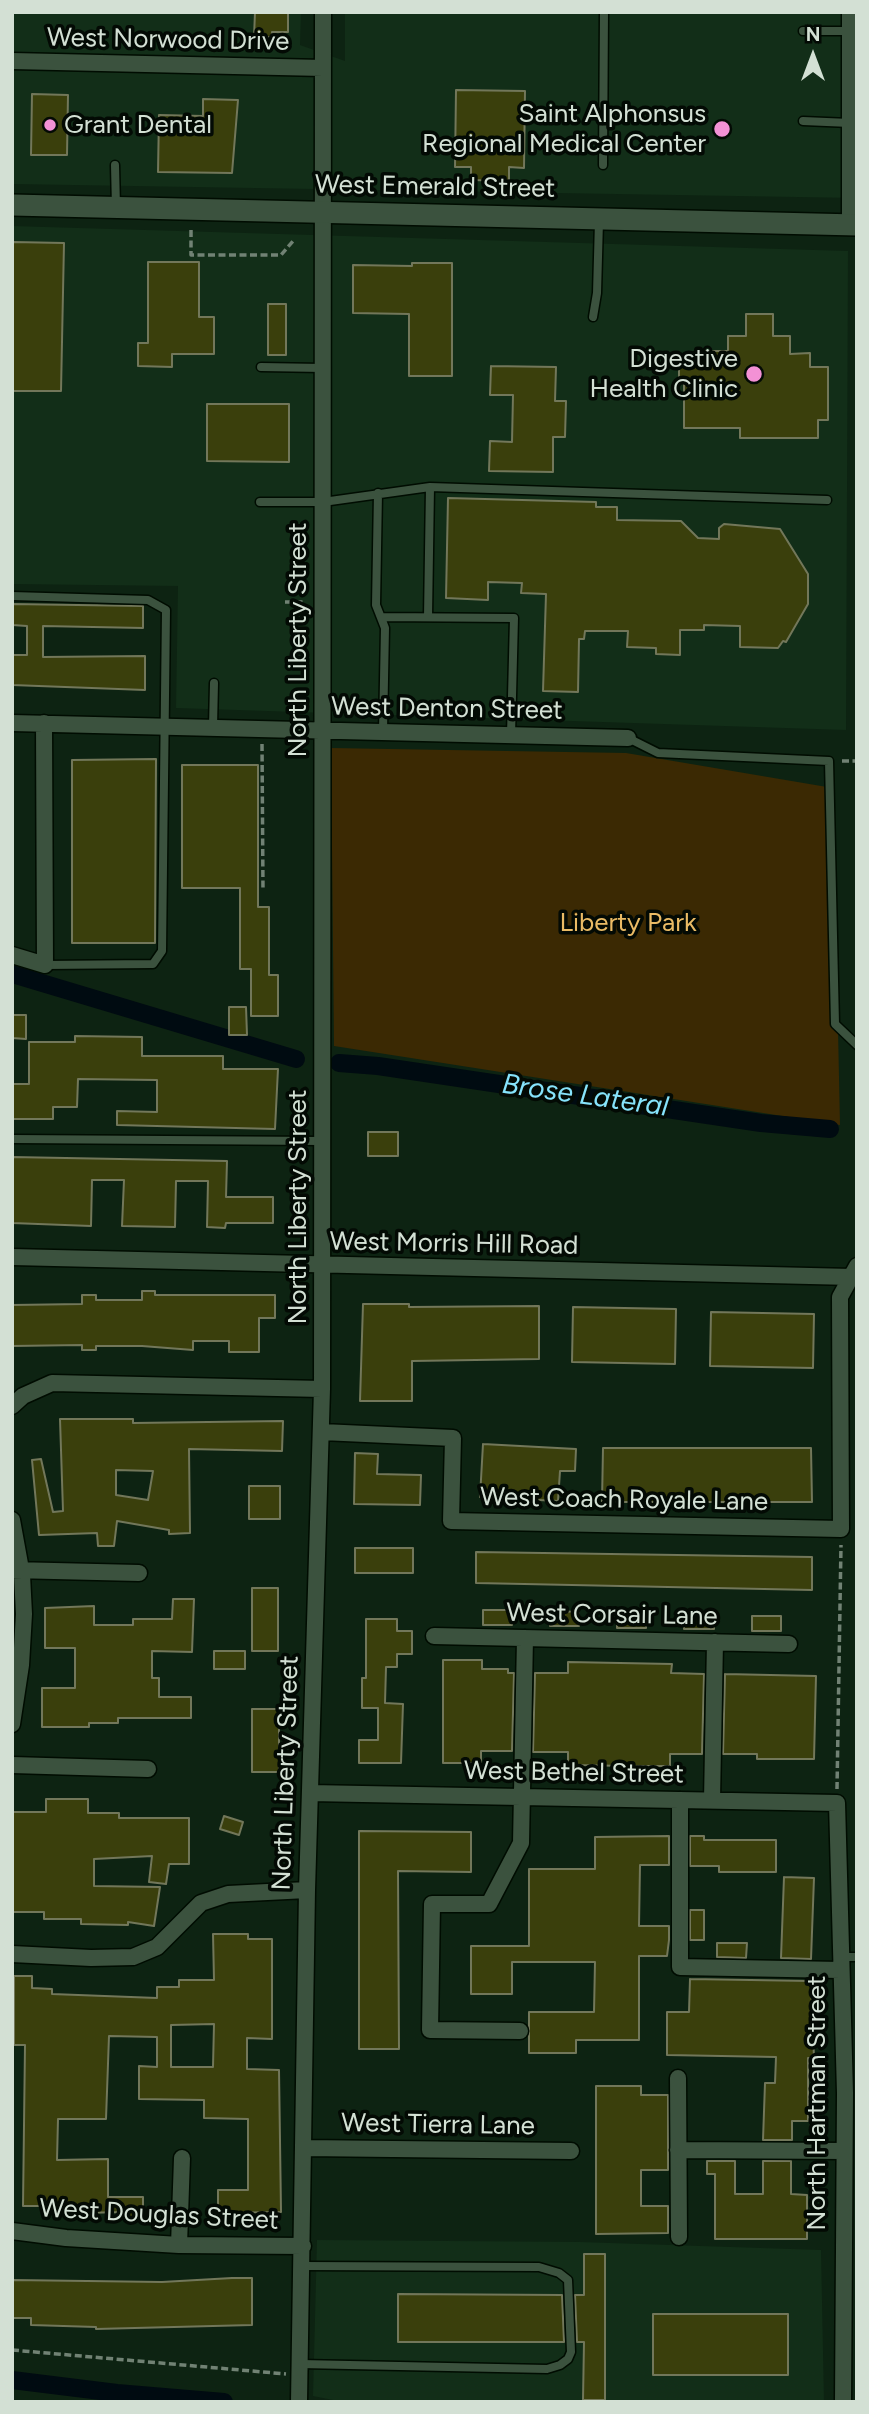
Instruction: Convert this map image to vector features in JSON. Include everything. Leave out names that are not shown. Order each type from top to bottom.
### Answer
[{"type":"main road","name":"West Emerald Street","points":[[12,205],[853,225]]},
{"type":"street","name":"North Liberty Street","points":[[299,2397],[307,1890],[322,1432],[323,12]]},
{"type":"street","points":[[850,12],[853,225]]},
{"type":"street","name":"West Norwood Drive","points":[[12,61],[323,68]]},
{"type":"street","name":"West Denton Street","points":[[12,723],[628,738]]},
{"type":"street","points":[[12,955],[45,965],[44,723]]},
{"type":"street","name":"West Morris Hill Road","points":[[12,1257],[322,1266],[855,1274]]},
{"type":"street","points":[[841,1529],[841,1297],[855,1274]]},
{"type":"street","points":[[12,1406],[23,1396],[52,1383],[322,1389]]},
{"type":"street","name":"West Coach Royale Lane","points":[[322,1432],[453,1438],[451,1521],[841,1529]]},
{"type":"street","points":[[12,1520],[24,1614],[21,1665],[12,1724]]},
{"type":"street","points":[[17,1571],[139,1573]]},
{"type":"street","name":"West Corsair Lane","points":[[434,1636],[789,1644]]},
{"type":"street","points":[[520,2031],[430,2030],[432,1904],[489,1904],[521,1843],[524,1797],[525,1638]]},
{"type":"street","points":[[712,1800],[715,1642]]},
{"type":"street","points":[[12,1765],[148,1769]]},
{"type":"street","name":"West Bethel Street","points":[[310,1793],[837,1803]]},
{"type":"street","points":[[680,1800],[680,1967],[846,1961]]},
{"type":"street","name":"North Hartman Street","points":[[837,1803],[846,1961],[843,2402]]},
{"type":"street","points":[[12,1954],[90,1958],[133,1956],[157,1947],[201,1903],[228,1894],[307,1890]]},
{"type":"street","points":[[678,2078],[678,2237]]},
{"type":"street","name":"West Tierra Lane","points":[[304,2148],[571,2151]]},
{"type":"street","points":[[678,2150],[844,2151]]},
{"type":"street","points":[[179,2245],[182,2158]]},
{"type":"street","name":"West Douglas Street","points":[[12,2231],[66,2238],[179,2245],[303,2246]]},
{"type":"lane","points":[[603,165],[604,12]]},
{"type":"lane","points":[[803,31],[850,31]]},
{"type":"lane","points":[[803,121],[850,123]]},
{"type":"lane","points":[[115,165],[116,208]]},
{"type":"lane","points":[[593,317],[597,293],[599,218]]},
{"type":"lane","points":[[261,367],[323,368]]},
{"type":"lane","points":[[260,502],[323,502],[430,487],[827,500]]},
{"type":"lane","points":[[428,617],[430,487]]},
{"type":"lane","points":[[378,493],[376,605],[385,628],[383,732]]},
{"type":"lane","points":[[12,596],[148,600],[166,610],[162,951],[153,964],[45,965]]},
{"type":"lane","points":[[381,617],[514,618],[510,735]]},
{"type":"lane","points":[[213,727],[214,683]]},
{"type":"lane","points":[[628,738],[658,753],[829,761],[835,1024],[857,1045]]},
{"type":"lane","points":[[12,1139],[322,1141]]},
{"type":"lane","points":[[300,2370],[547,2369],[559,2365],[571,2352],[568,2280],[559,2273],[539,2267],[302,2266]]},
{"type":"path","points":[[191,230],[191,255],[281,255],[294,240]]},
{"type":"path","points":[[857,312],[857,330]]},
{"type":"path","points":[[857,425],[857,462]]},
{"type":"path","points":[[285,602],[303,602]]},
{"type":"path","points":[[262,742],[263,891]]},
{"type":"path","points":[[837,1803],[841,1529]]},
{"type":"path","points":[[12,2350],[300,2370]]},
{"type":"shaded area","points":[[12,12],[301,12],[300,45],[345,61],[345,12],[857,12],[857,198],[12,184]]},
{"type":"shaded area","points":[[12,226],[848,251],[846,730],[176,708],[178,586],[12,584]]},
{"type":"shaded area","points":[[317,2240],[580,2242],[821,2250],[824,2402],[343,2402],[313,2396]]},
{"type":"green space","name":"Liberty Park","points":[[331,748],[626,753],[833,788],[840,1125],[334,1046]]},
{"type":"building","points":[[255,12],[288,12],[288,32],[272,32],[272,37],[254,37]]},
{"type":"building","points":[[456,90],[525,91],[524,168],[509,167],[509,181],[471,180],[471,167],[455,167]]},
{"type":"building","name":"Grant Dental","points":[[32,94],[68,95],[67,155],[31,155]]},
{"type":"building","points":[[203,99],[238,100],[232,173],[158,172],[159,115],[203,116]]},
{"type":"building","points":[[13,242],[64,243],[61,391],[12,391]]},
{"type":"building","points":[[148,262],[199,262],[199,317],[214,317],[214,354],[172,354],[172,367],[138,366],[138,343],[148,343]]},
{"type":"building","points":[[412,263],[452,263],[452,376],[409,376],[409,314],[353,313],[353,265],[412,266]]},
{"type":"building","points":[[268,304],[286,304],[286,355],[268,355]]},
{"type":"building","name":"Digestive Health Clinic","points":[[746,314],[773,314],[773,336],[790,336],[790,354],[810,353],[810,367],[828,367],[828,420],[818,420],[818,438],[740,438],[740,428],[684,428],[684,381],[679,381],[679,359],[696,359],[696,351],[728,351],[728,336],[746,336]]},
{"type":"building","points":[[491,366],[556,367],[555,401],[566,401],[565,437],[553,437],[553,472],[489,471],[490,441],[512,442],[513,395],[490,395]]},
{"type":"building","points":[[207,404],[289,404],[289,462],[207,461]]},
{"type":"building","points":[[448,498],[596,502],[596,507],[617,507],[617,520],[681,521],[698,538],[719,539],[719,528],[724,524],[780,529],[808,574],[808,604],[786,642],[783,641],[778,648],[740,647],[740,626],[704,625],[704,630],[680,630],[680,655],[656,654],[656,648],[627,647],[628,631],[585,631],[584,639],[579,639],[578,692],[543,691],[546,594],[521,593],[522,583],[488,582],[488,600],[446,598]]},
{"type":"building","points":[[12,604],[143,606],[143,628],[43,626],[43,657],[145,656],[145,690],[12,685],[12,655],[27,655],[27,626],[12,625]]},
{"type":"building","points":[[156,759],[155,943],[72,943],[72,760]]},
{"type":"building","points":[[182,765],[258,765],[258,907],[269,907],[269,975],[278,975],[278,1016],[251,1016],[251,969],[240,969],[240,888],[182,888]]},
{"type":"building","points":[[229,1007],[246,1007],[247,1035],[229,1035]]},
{"type":"building","points":[[12,1015],[26,1015],[26,1039],[12,1038]]},
{"type":"building","points":[[75,1036],[142,1037],[142,1056],[223,1056],[223,1069],[278,1069],[275,1129],[117,1125],[117,1111],[157,1112],[157,1080],[78,1079],[77,1107],[53,1107],[53,1119],[12,1119],[12,1084],[29,1084],[29,1042],[75,1042]]},
{"type":"building","points":[[368,1132],[398,1132],[398,1156],[368,1156]]},
{"type":"building","points":[[12,1157],[227,1161],[226,1197],[273,1197],[273,1223],[226,1223],[225,1228],[207,1227],[208,1181],[176,1181],[175,1227],[122,1226],[124,1180],[92,1180],[91,1226],[12,1223]]},
{"type":"building","points":[[142,1291],[155,1291],[155,1295],[275,1295],[275,1318],[259,1318],[259,1352],[229,1352],[229,1341],[193,1341],[193,1350],[142,1346],[96,1346],[96,1350],[82,1350],[82,1345],[12,1346],[12,1305],[82,1304],[82,1295],[96,1295],[96,1300],[142,1300]]},
{"type":"building","points":[[363,1304],[409,1304],[409,1307],[539,1306],[539,1359],[412,1361],[412,1401],[360,1401]]},
{"type":"building","points":[[573,1307],[676,1309],[675,1364],[572,1362]]},
{"type":"building","points":[[711,1312],[814,1314],[813,1368],[710,1366]]},
{"type":"building","points":[[60,1419],[133,1419],[133,1423],[283,1421],[282,1451],[189,1449],[190,1533],[169,1534],[169,1530],[117,1521],[114,1546],[98,1546],[97,1533],[39,1535],[32,1460],[41,1459],[53,1512],[63,1511]],"holes":[[[116,1470],[153,1471],[148,1500],[116,1495]]]},
{"type":"building","points":[[483,1444],[576,1449],[575,1471],[560,1471],[558,1501],[480,1497]]},
{"type":"building","points":[[603,1448],[811,1448],[812,1502],[602,1502]]},
{"type":"building","points":[[355,1453],[378,1454],[377,1474],[421,1475],[420,1505],[354,1504]]},
{"type":"building","points":[[249,1486],[280,1486],[280,1519],[249,1519]]},
{"type":"building","points":[[355,1548],[413,1548],[413,1573],[355,1573]]},
{"type":"building","points":[[476,1552],[812,1557],[812,1590],[476,1583]]},
{"type":"building","points":[[252,1588],[278,1588],[278,1651],[252,1651]]},
{"type":"building","points":[[173,1599],[194,1599],[192,1652],[152,1651],[152,1678],[159,1678],[159,1697],[191,1697],[191,1718],[118,1718],[118,1723],[89,1723],[89,1727],[42,1727],[42,1688],[75,1688],[75,1648],[45,1648],[45,1608],[94,1606],[94,1625],[133,1625],[133,1619],[172,1619]]},
{"type":"building","points":[[483,1610],[513,1610],[512,1625],[483,1625]]},
{"type":"building","points":[[550,1611],[579,1612],[579,1626],[550,1626]]},
{"type":"building","points":[[617,1614],[646,1614],[646,1628],[617,1628]]},
{"type":"building","points":[[684,1615],[714,1615],[714,1629],[684,1629]]},
{"type":"building","points":[[752,1616],[781,1616],[781,1631],[752,1631]]},
{"type":"building","points":[[366,1619],[397,1619],[397,1631],[412,1631],[412,1654],[397,1654],[397,1667],[386,1667],[385,1703],[403,1704],[401,1763],[359,1763],[359,1740],[378,1740],[378,1708],[362,1708],[362,1678],[366,1678]]},
{"type":"building","points":[[214,1651],[245,1651],[245,1669],[214,1669]]},
{"type":"building","points":[[443,1660],[482,1660],[482,1669],[508,1669],[508,1673],[514,1673],[512,1751],[481,1751],[481,1763],[443,1763]]},
{"type":"building","points":[[568,1662],[672,1664],[671,1673],[704,1674],[702,1754],[670,1754],[670,1766],[631,1766],[568,1765],[568,1752],[533,1752],[535,1673],[568,1673]]},
{"type":"building","points":[[725,1674],[816,1676],[814,1759],[757,1759],[757,1754],[723,1754]]},
{"type":"building","points":[[252,1709],[279,1709],[279,1772],[252,1772]]},
{"type":"building","points":[[46,1799],[88,1799],[88,1813],[119,1813],[119,1818],[189,1818],[189,1864],[169,1864],[166,1884],[149,1882],[152,1856],[94,1859],[94,1886],[160,1887],[154,1926],[128,1922],[128,1925],[81,1924],[81,1919],[44,1919],[44,1912],[12,1912],[12,1812],[46,1812]]},
{"type":"building","points":[[224,1816],[243,1822],[239,1835],[220,1829]]},
{"type":"building","points":[[359,1831],[471,1832],[471,1872],[398,1871],[399,2049],[359,2049]]},
{"type":"building","points":[[669,1836],[669,1865],[640,1865],[639,1926],[669,1926],[669,1940],[667,1956],[639,1956],[639,2040],[576,2040],[576,2053],[529,2053],[529,2012],[594,2012],[595,1962],[512,1962],[512,1994],[471,1994],[471,1946],[529,1946],[529,1869],[595,1869],[595,1837]]},
{"type":"building","points":[[690,1836],[704,1836],[704,1840],[776,1840],[776,1872],[719,1872],[719,1866],[690,1866]]},
{"type":"building","points":[[784,1877],[814,1878],[811,1959],[781,1958]]},
{"type":"building","points":[[690,1910],[704,1910],[704,1940],[690,1940]]},
{"type":"building","points":[[213,1934],[248,1934],[248,1939],[272,1939],[272,2039],[247,2038],[247,2069],[279,2070],[281,2212],[218,2213],[218,2190],[248,2190],[248,2119],[204,2118],[204,2100],[139,2099],[139,2066],[157,2067],[157,2037],[109,2036],[106,2119],[58,2119],[57,2160],[108,2159],[108,2197],[143,2197],[143,2217],[127,2217],[127,2212],[79,2213],[79,2206],[23,2206],[25,2045],[14,2045],[14,1976],[32,1976],[32,1988],[52,1989],[52,1994],[157,1998],[157,1987],[179,1987],[179,1980],[214,1980]],"holes":[[[214,2024],[213,2067],[171,2067],[171,2025]]]},
{"type":"building","points":[[717,1943],[747,1943],[746,1958],[717,1957]]},
{"type":"building","points":[[690,1979],[811,1981],[814,2058],[808,2058],[808,2121],[792,2121],[792,2140],[763,2140],[765,2083],[775,2083],[776,2057],[667,2055],[667,2012],[689,2012]]},
{"type":"building","points":[[596,2086],[641,2086],[641,2095],[668,2095],[668,2170],[641,2170],[641,2206],[668,2206],[668,2233],[596,2234]]},
{"type":"building","points":[[707,2161],[735,2161],[735,2194],[763,2194],[763,2161],[791,2161],[791,2194],[807,2195],[807,2239],[715,2239],[715,2174],[707,2174]]},
{"type":"building","points":[[584,2254],[605,2254],[605,2400],[583,2400],[584,2342],[577,2342],[575,2295],[584,2295]]},
{"type":"building","points":[[252,2278],[252,2325],[96,2329],[31,2325],[31,2318],[12,2318],[12,2280],[162,2282]]},
{"type":"building","points":[[398,2294],[562,2295],[564,2342],[398,2342]]},
{"type":"building","points":[[653,2314],[788,2314],[788,2375],[653,2375]]},
{"type":"waterway","name":"Brose Lateral","points":[[12,974],[296,1059]]},
{"type":"waterway","name":"Brose Lateral","points":[[339,1063],[378,1066],[761,1123],[830,1129]]},
{"type":"waterway","points":[[12,2380],[224,2402]]},
{"type":"place","name":"Grant Dental","points":[[50,125]]},
{"type":"place","name":"Saint Alphonsus Regional Medical Center","points":[[722,129]]},
{"type":"place","name":"Digestive Health Clinic","points":[[754,374]]}]
